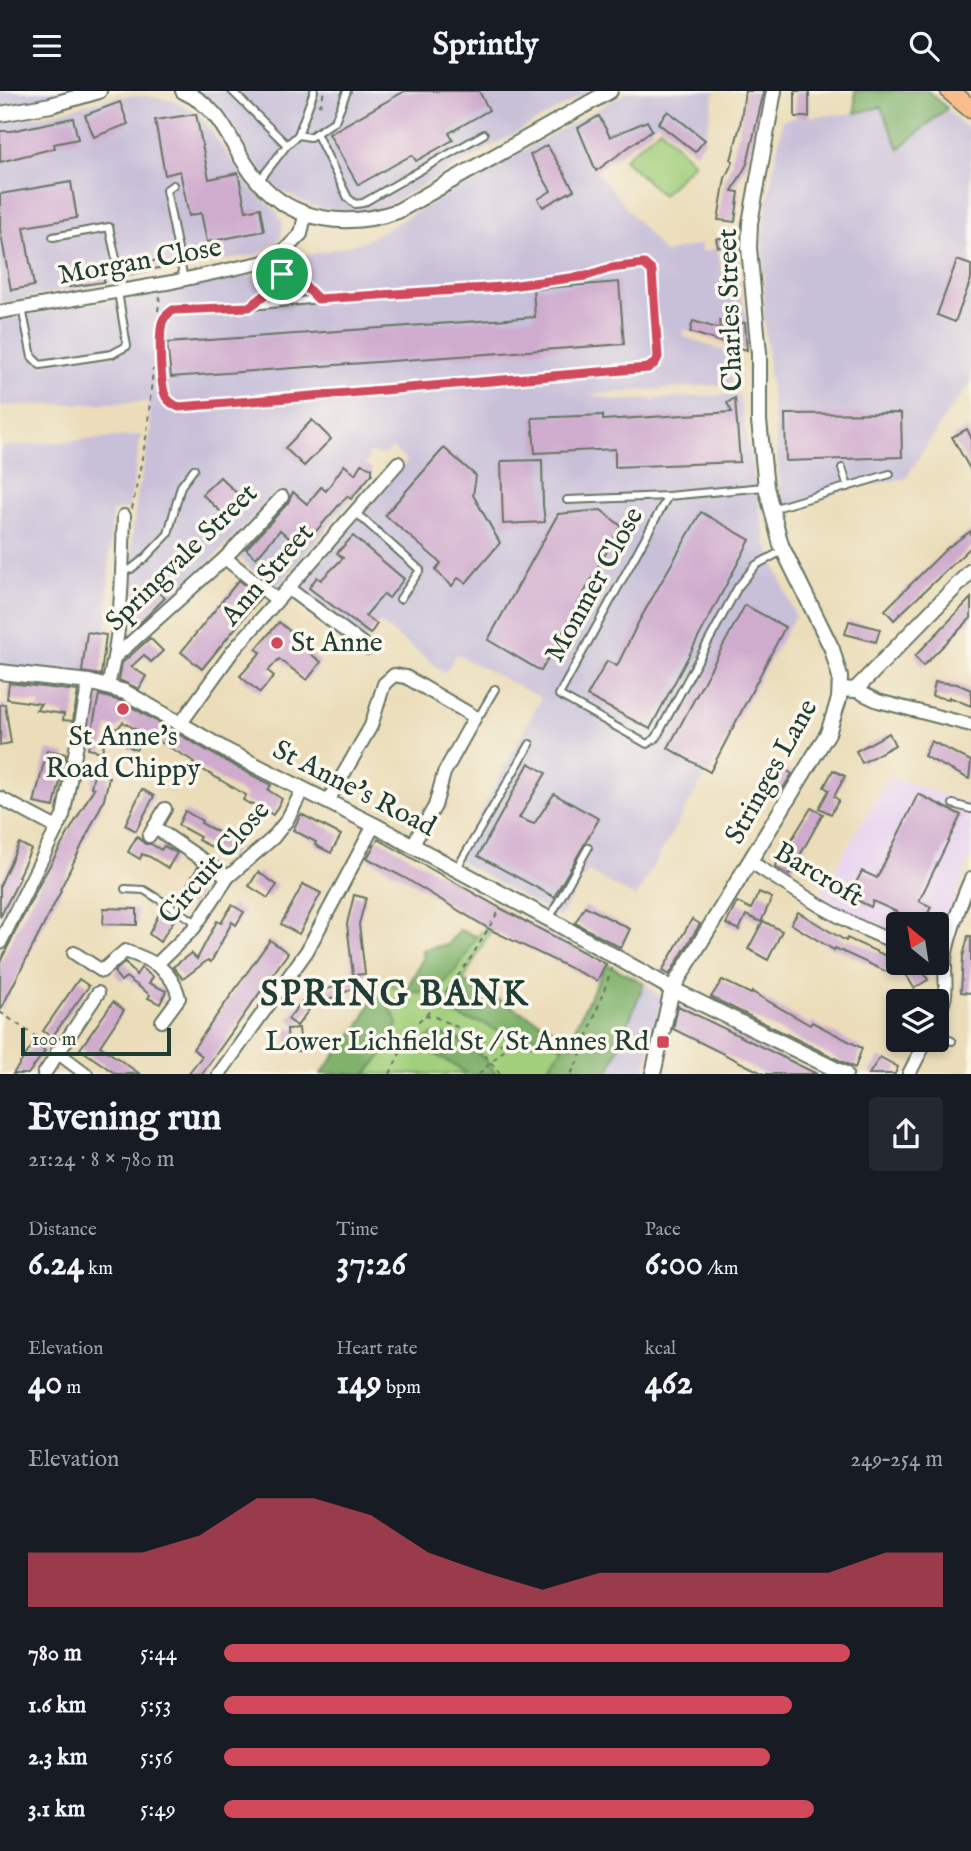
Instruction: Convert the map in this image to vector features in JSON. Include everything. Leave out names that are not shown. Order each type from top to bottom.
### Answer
[{"type":"main road","points":[[950,91],[971,109]]},
{"type":"street","points":[[0,114],[67,96],[99,91]]},
{"type":"street","points":[[183,91],[216,115],[258,182],[279,200],[305,215],[341,221],[358,221],[398,211],[587,97],[610,91]]},
{"type":"street","name":"Charles Street","points":[[766,487],[759,421],[759,353],[749,248],[750,223],[774,91]]},
{"type":"street","name":"Morgan Close","points":[[0,312],[184,280],[264,262],[286,249],[301,234],[305,215]]},
{"type":"street","name":"Ann Street","points":[[181,723],[232,653],[398,463]]},
{"type":"street","name":"Stringes Lane","points":[[653,1074],[672,989],[828,733],[848,689],[840,677],[831,649],[784,550],[766,487]]},
{"type":"street","name":"Springvale Street","points":[[116,656],[225,558],[282,497]]},
{"type":"street","points":[[108,686],[116,656],[124,516]]},
{"type":"street","points":[[225,558],[277,600]]},
{"type":"street","points":[[971,571],[848,689],[878,701],[971,725]]},
{"type":"street","points":[[289,589],[368,647]]},
{"type":"street","name":"St Anne's Road","points":[[0,672],[89,682],[125,692],[227,751],[374,825],[672,989],[845,1074]]},
{"type":"street","points":[[328,801],[371,726],[384,684],[394,675],[406,677],[475,717],[444,773],[435,806],[412,846]]},
{"type":"street","points":[[0,943],[63,816],[89,682]]},
{"type":"street","name":"Circuit Close","points":[[157,964],[197,923],[228,877],[273,838],[287,820],[303,789]]},
{"type":"street","points":[[0,798],[57,828]]},
{"type":"street","points":[[165,809],[152,832],[228,877]]},
{"type":"street","points":[[219,1074],[307,951],[374,825]]},
{"type":"street","name":"Barcroft","points":[[751,862],[841,920],[886,938]]},
{"type":"street","points":[[949,936],[971,879]]},
{"type":"street","points":[[74,953],[102,971],[125,951],[157,964],[175,983],[178,998],[162,1021]]},
{"type":"street","points":[[44,1074],[98,993]]},
{"type":"street","points":[[57,1052],[86,1074]]},
{"type":"street","points":[[909,1074],[920,1052]]},
{"type":"lane","points":[[232,91],[287,145]]},
{"type":"lane","points":[[258,182],[298,135],[314,91]]},
{"type":"lane","points":[[298,135],[310,137],[335,121],[347,91]]},
{"type":"lane","points":[[316,134],[348,198],[355,204],[363,203],[484,134]]},
{"type":"lane","points":[[173,185],[166,190],[184,280]]},
{"type":"lane","points":[[22,308],[32,357],[40,365],[112,353],[127,346],[109,227],[53,237]]},
{"type":"lane","points":[[274,257],[282,274],[303,284],[318,299]]},
{"type":"lane","points":[[644,264],[652,271],[658,357],[648,368],[240,403],[179,407],[165,395],[163,321],[173,310],[249,307],[318,299],[502,287],[586,276],[618,267],[644,264]]},
{"type":"lane","points":[[249,307],[270,292],[282,274]]},
{"type":"lane","points":[[842,468],[848,487]]},
{"type":"lane","points":[[122,572],[131,569],[155,550],[168,534],[181,486],[194,469]]},
{"type":"lane","points":[[772,509],[890,474]]},
{"type":"lane","points":[[567,500],[668,496],[766,487]]},
{"type":"lane","name":"Monmer Close","points":[[668,496],[559,695],[647,744],[651,743],[738,587],[756,565],[784,550]]},
{"type":"lane","points":[[355,512],[420,570],[400,599]]},
{"type":"lane","points":[[475,717],[481,713],[495,689]]},
{"type":"lane","points":[[456,870],[530,744]]},
{"type":"lane","points":[[953,804],[971,809]]},
{"type":"lane","points":[[549,919],[587,848]]},
{"type":"lane","points":[[125,889],[144,890],[197,923]]},
{"type":"path","points":[[158,311],[161,284]]},
{"type":"path","points":[[124,516],[131,515],[147,433],[153,365]]},
{"type":"path","points":[[390,1074],[413,1026],[451,986],[506,897]]},
{"type":"path","points":[[571,1074],[581,1054],[616,956]]},
{"type":"path","points":[[0,1011],[57,1052]]},
{"type":"path","points":[[425,1016],[435,1017],[492,1042],[581,1054]]},
{"type":"path","points":[[465,1029],[500,1074]]},
{"type":"path","points":[[479,1074],[511,1043]]},
{"type":"path","points":[[393,1068],[396,1074]]},
{"type":"shaded area","points":[[0,91],[67,91],[23,104],[0,105]]},
{"type":"shaded area","points":[[198,91],[590,91],[384,207],[347,213],[311,206],[276,188],[252,160],[231,124]]},
{"type":"shaded area","points":[[629,91],[715,91],[705,140],[695,152],[658,123],[596,171],[664,253],[700,244],[703,252],[717,248],[723,276],[737,274],[753,352],[683,329],[683,336],[729,353],[732,384],[590,394],[617,401],[739,394],[766,542],[795,616],[636,897],[587,871],[560,918],[456,859],[541,698],[456,654],[445,673],[379,622],[365,640],[298,589],[407,461],[392,448],[384,455],[369,453],[366,465],[372,468],[372,474],[279,585],[271,586],[235,554],[287,499],[278,490],[214,557],[137,631],[124,619],[136,502],[151,430],[148,402],[0,406],[0,320],[263,273],[296,258],[363,242]]},
{"type":"shaded area","points":[[117,96],[146,96],[174,101],[200,115],[251,189],[276,211],[283,223],[281,237],[258,254],[0,303],[0,122],[48,115]]},
{"type":"shaded area","points":[[881,106],[899,149],[947,108],[971,132],[971,383],[946,415],[906,478],[841,491],[783,516],[764,316],[763,226],[783,119],[855,113]]},
{"type":"shaded area","points":[[141,435],[129,508],[112,511],[106,635],[87,633],[82,674],[0,664],[0,447]]},
{"type":"shaded area","points":[[889,776],[971,804],[971,855],[949,915],[949,912],[886,912],[886,928],[840,909],[820,895]]},
{"type":"shaded area","points":[[644,983],[662,998],[644,1074],[608,1074]]},
{"type":"green space","points":[[855,91],[928,91],[947,108],[899,149],[881,107],[855,113]]},
{"type":"green space","points":[[660,128],[694,163],[662,195],[624,159]]},
{"type":"green space","points":[[495,905],[502,909],[463,981],[570,1038],[606,964],[644,983],[608,1074],[321,1074],[363,1020],[376,990],[383,981],[406,990],[424,957],[422,950],[448,944],[459,930],[477,936],[487,928]]},
{"type":"green space","points":[[459,930],[476,937],[448,979],[433,990],[406,991],[424,957],[422,950],[448,944]]},
{"type":"green space","points":[[606,964],[644,983],[608,1074],[543,1074],[563,1047],[550,1041],[514,1037],[483,1023],[466,1020],[451,1011],[450,1001],[463,981],[570,1038]]},
{"type":"green space","points":[[376,990],[385,997],[398,1024],[380,1058],[366,1074],[321,1074],[363,1020]]},
{"type":"green space","points":[[433,1034],[452,1037],[469,1046],[496,1074],[466,1074],[433,1052],[426,1040]]},
{"type":"building","points":[[405,91],[479,91],[489,110],[449,133],[453,140],[416,161],[412,155],[358,185],[329,134]]},
{"type":"building","points":[[745,91],[764,91],[747,164],[732,191],[739,192],[735,222],[718,220],[725,178],[733,161],[731,160]]},
{"type":"building","points":[[795,91],[809,91],[809,117],[795,117]]},
{"type":"building","points":[[120,102],[128,124],[94,137],[85,115]]},
{"type":"building","points":[[668,111],[705,140],[695,152],[658,123]]},
{"type":"building","points":[[196,114],[209,179],[238,173],[246,211],[260,208],[264,231],[207,242],[201,213],[189,216],[180,171],[165,175],[155,120]]},
{"type":"building","points":[[599,116],[610,137],[647,121],[652,130],[596,171],[578,128]]},
{"type":"building","points":[[73,118],[78,139],[54,144],[55,148],[0,162],[0,131]]},
{"type":"building","points":[[547,145],[574,190],[543,207],[538,199],[551,191],[530,155]]},
{"type":"building","points":[[71,182],[77,218],[24,227],[34,286],[11,290],[0,229],[0,194]]},
{"type":"building","points":[[737,234],[737,265],[727,266],[725,246],[718,247],[716,239]]},
{"type":"building","points":[[158,260],[159,268],[125,275],[124,268]]},
{"type":"building","points":[[957,260],[971,265],[971,279],[955,322],[937,315]]},
{"type":"building","points":[[103,270],[104,282],[69,287],[67,275]]},
{"type":"building","points":[[619,282],[624,344],[171,377],[167,343],[535,317],[533,289]]},
{"type":"building","points":[[719,320],[745,323],[747,350],[690,332],[693,321],[720,329]]},
{"type":"building","points":[[735,398],[740,462],[615,467],[615,449],[535,453],[532,418],[603,415],[603,420],[732,412],[727,403]]},
{"type":"building","points":[[901,413],[902,457],[786,461],[785,414]]},
{"type":"building","points":[[312,420],[331,439],[304,466],[285,448]]},
{"type":"building","points":[[967,429],[971,437],[971,471],[952,437]]},
{"type":"building","points":[[444,448],[476,476],[473,495],[500,543],[466,583],[458,578],[452,586],[435,570],[441,563],[385,515]]},
{"type":"building","points":[[542,460],[545,522],[503,524],[501,461]]},
{"type":"building","points":[[361,464],[372,468],[372,474],[351,499],[347,496],[301,548],[280,530],[256,558],[246,549],[288,503],[293,492],[307,504],[321,487],[326,491],[344,465],[355,474]]},
{"type":"building","points":[[220,477],[240,496],[223,514],[202,494]]},
{"type":"building","points":[[601,510],[621,526],[541,671],[488,640],[558,514]]},
{"type":"building","points":[[701,512],[750,540],[650,729],[587,696],[607,661],[617,666],[638,623]]},
{"type":"building","points":[[971,531],[971,547],[894,620],[885,610],[947,548]]},
{"type":"building","points":[[353,536],[404,579],[389,598],[384,594],[365,616],[377,624],[370,634],[309,588],[317,577],[321,580],[343,558],[337,553]]},
{"type":"building","points":[[239,580],[260,598],[202,669],[181,652]]},
{"type":"building","points":[[147,582],[165,598],[138,625],[128,616],[129,603]]},
{"type":"building","points":[[971,598],[971,618],[923,666],[915,656]]},
{"type":"building","points":[[745,605],[785,627],[710,772],[668,748]]},
{"type":"building","points":[[849,621],[880,629],[876,642],[845,634]]},
{"type":"building","points":[[279,622],[297,637],[294,641],[321,662],[307,680],[279,659],[268,671],[274,676],[260,693],[240,676],[261,652],[256,649]]},
{"type":"building","points":[[87,632],[106,635],[101,675],[82,672]]},
{"type":"building","points":[[150,638],[163,651],[151,662],[144,655],[131,667],[146,676],[139,689],[119,680],[122,663]]},
{"type":"building","points":[[935,682],[957,684],[971,690],[971,706],[949,697],[932,696]]},
{"type":"building","points":[[9,683],[78,691],[73,721],[63,720],[64,714],[36,710],[41,704],[7,699]]},
{"type":"building","points":[[99,695],[121,701],[271,785],[268,790],[282,799],[273,815],[243,800],[246,795],[146,734],[136,750],[126,745],[135,729],[123,722],[117,729],[108,726],[102,752],[88,749]]},
{"type":"building","points":[[5,704],[11,743],[0,745],[0,705]]},
{"type":"building","points":[[889,733],[895,745],[862,763],[856,751]]},
{"type":"building","points":[[931,741],[971,761],[969,779],[924,756]]},
{"type":"building","points":[[47,750],[66,754],[54,807],[34,803]]},
{"type":"building","points":[[529,763],[546,773],[519,818],[534,824],[554,794],[599,819],[554,897],[478,856]]},
{"type":"building","points":[[777,764],[792,774],[783,788],[768,778]]},
{"type":"building","points":[[833,770],[845,776],[834,797],[839,800],[831,814],[819,808],[829,790],[824,787]]},
{"type":"building","points":[[94,774],[109,777],[104,800],[0,1011],[0,962],[41,881],[94,788],[91,787]]},
{"type":"building","points":[[142,789],[154,796],[136,831],[125,825]]},
{"type":"building","points":[[918,794],[961,815],[919,901],[931,907],[929,912],[897,912],[873,901],[871,907],[849,896],[862,871],[877,878]]},
{"type":"building","points":[[811,808],[823,814],[789,875],[775,867]]},
{"type":"building","points":[[185,811],[238,843],[231,857],[198,840],[200,837],[178,825]]},
{"type":"building","points":[[301,814],[341,835],[331,853],[293,830]]},
{"type":"building","points":[[137,836],[145,844],[151,844],[161,850],[164,846],[177,853],[168,868],[150,857],[142,854],[140,859],[128,852]]},
{"type":"building","points":[[378,839],[606,964],[597,981],[491,930],[367,858]]},
{"type":"building","points":[[19,843],[31,849],[0,917],[0,885]]},
{"type":"building","points":[[198,867],[209,875],[190,906],[185,903],[182,907],[175,903]]},
{"type":"building","points":[[258,872],[277,885],[268,898],[249,886]]},
{"type":"building","points":[[303,884],[321,893],[299,934],[281,924]]},
{"type":"building","points":[[759,892],[772,898],[761,922],[746,915],[739,930],[726,924],[737,902],[751,909]]},
{"type":"building","points":[[354,895],[366,898],[359,924],[365,974],[353,975],[347,924]]},
{"type":"building","points":[[232,905],[244,912],[236,925],[232,922],[211,962],[208,960],[183,979],[173,967],[191,953],[197,959],[217,921],[221,923]]},
{"type":"building","points":[[585,906],[630,929],[621,948],[575,923]]},
{"type":"building","points":[[104,908],[137,909],[137,925],[103,924]]},
{"type":"building","points":[[162,908],[176,917],[160,942],[149,934]]},
{"type":"building","points":[[798,912],[846,941],[847,938],[886,956],[886,972],[835,948],[834,950],[791,924]]},
{"type":"building","points":[[692,919],[700,924],[669,975],[662,971]]},
{"type":"building","points":[[763,921],[782,931],[768,960],[748,949]]},
{"type":"building","points":[[968,936],[971,936],[971,993],[961,992],[963,957]]},
{"type":"building","points":[[270,940],[288,953],[202,1074],[188,1074],[202,1056],[193,1049]]},
{"type":"building","points":[[125,962],[136,975],[141,968],[153,977],[149,983],[166,991],[160,1004],[148,998],[150,995],[126,977],[121,981],[114,972]]},
{"type":"building","points":[[906,975],[925,975],[928,980],[914,988]]},
{"type":"building","points":[[353,978],[357,987],[311,1007],[297,1026],[288,1019],[303,1000]]},
{"type":"building","points":[[79,979],[89,986],[52,1037],[43,1031]]},
{"type":"building","points":[[722,980],[751,994],[752,992],[810,1025],[812,1022],[862,1048],[855,1068],[711,997]]},
{"type":"building","points":[[113,1002],[124,1010],[100,1046],[140,1074],[116,1074],[80,1049]]},
{"type":"building","points":[[678,1006],[817,1074],[764,1074],[673,1029]]},
{"type":"building","points":[[299,1028],[301,1051],[288,1051],[287,1029]]},
{"type":"building","points":[[34,1043],[45,1051],[28,1074],[13,1074]]},
{"type":"building","points":[[880,1057],[898,1067],[895,1074],[869,1074]]},
{"type":"place","name":"St Anne","points":[[277,643]]},
{"type":"place","name":"St Anne's Road Chippy","points":[[123,709]]},
{"type":"place","name":"Lower Lichfield St / St Annes Rd","points":[[663,1042]]},
{"type":"district","name":"SPRING BANK","points":[[395,995]]},
{"type":"route","points":[[644,264],[652,271],[658,357],[648,368],[240,403],[179,407],[173,404],[163,389],[162,332],[166,315],[173,310],[249,307],[270,292],[282,274],[303,284],[318,299],[502,287],[586,276],[611,268],[644,264]]}]
